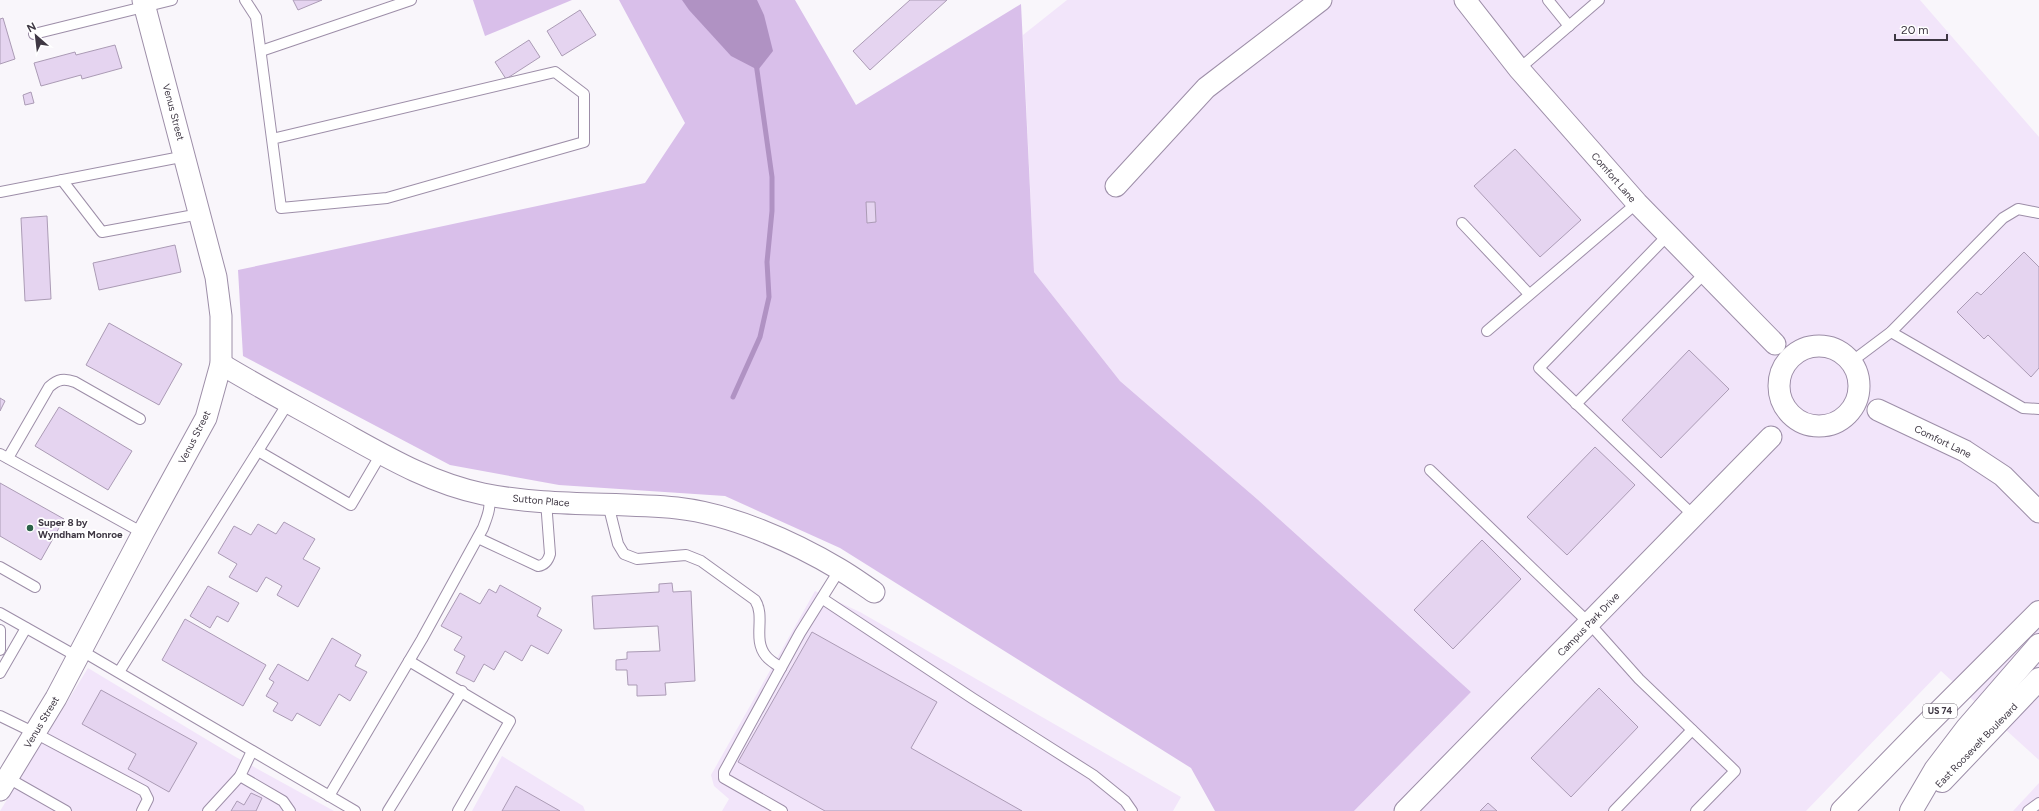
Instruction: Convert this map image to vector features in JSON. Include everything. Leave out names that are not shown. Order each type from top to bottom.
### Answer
[{"type":"highway","name":"US 74","points":[[1842,811],[1922,728],[2039,612]]},
{"type":"highway","points":[[1912,811],[1935,770],[1967,728],[2039,644]]},
{"type":"highway","name":"East Roosevelt Boulevard","points":[[1912,811],[2039,679]]},
{"type":"street","points":[[1116,186],[1206,88],[1321,0]]},
{"type":"street","name":"Comfort Lane","points":[[1465,0],[1520,69],[1637,203],[1775,344],[1784,367]]},
{"type":"street","name":"Venus Street","points":[[4,784],[80,654],[143,533],[206,418],[221,364],[221,316],[216,277],[186,156],[144,4]]},
{"type":"street","points":[[1775,344],[1808,348]]},
{"type":"street","points":[[1851,362],[1842,353],[1829,347],[1816,346],[1808,348],[1792,356],[1784,367],[1779,379],[1779,392],[1783,405],[1791,415],[1802,422],[1815,426],[1828,425],[1840,420],[1850,411],[1857,399],[1859,386]]},
{"type":"street","name":"Comfort Lane","points":[[1851,362],[1857,374],[1859,386],[1878,410],[1965,451],[2003,476],[2039,512]]},
{"type":"street","name":"Sutton Place","points":[[221,364],[381,454],[441,483],[488,494],[546,501],[678,508],[715,516],[753,528],[790,543],[840,569],[874,592]]},
{"type":"street","name":"Campus Park Drive","points":[[1771,437],[1783,405]]},
{"type":"street","name":"Comfort Lane","points":[[1850,411],[1878,410]]},
{"type":"street","name":"Campus Park Drive","points":[[1405,811],[1771,437],[1802,422]]},
{"type":"lane","points":[[34,34],[144,4],[172,0]]},
{"type":"lane","points":[[246,0],[256,17],[281,208],[387,198],[584,142],[584,94],[555,72],[272,139]]},
{"type":"lane","points":[[261,52],[411,0]]},
{"type":"lane","points":[[1548,0],[1569,26]]},
{"type":"lane","points":[[1520,69],[1599,0]]},
{"type":"lane","points":[[0,192],[186,156]]},
{"type":"lane","points":[[62,180],[102,232],[200,214]]},
{"type":"lane","points":[[1487,331],[1637,203]]},
{"type":"lane","points":[[1851,362],[1891,332],[2003,218],[2018,209],[2039,213]]},
{"type":"lane","points":[[1462,223],[1529,294]]},
{"type":"lane","points":[[1668,235],[1539,368],[1694,516]]},
{"type":"lane","points":[[1576,404],[1705,273]]},
{"type":"lane","points":[[1891,332],[2023,408],[2039,409]]},
{"type":"lane","points":[[140,419],[66,378],[56,381],[49,387],[4,456],[143,533]]},
{"type":"lane","points":[[119,672],[288,403]]},
{"type":"lane","points":[[258,451],[351,505],[381,454]]},
{"type":"lane","points":[[1430,470],[1589,623],[1639,679],[1735,771],[1696,811]]},
{"type":"lane","points":[[329,796],[410,661],[478,538],[489,514],[490,502],[488,494]]},
{"type":"lane","points":[[478,538],[538,566],[542,566],[549,558],[550,554],[546,501]]},
{"type":"lane","points":[[608,504],[618,544],[624,554],[636,559],[686,555],[701,561],[755,600],[760,607],[759,644],[766,657],[781,668]]},
{"type":"lane","points":[[0,567],[35,587]]},
{"type":"lane","points":[[782,811],[724,778],[724,772],[800,633],[823,599],[840,569]]},
{"type":"lane","points":[[823,599],[972,698],[1093,775],[1125,801],[1132,811]]},
{"type":"lane","points":[[0,613],[26,628],[119,672],[355,811]]},
{"type":"lane","points":[[0,673],[26,628]]},
{"type":"lane","points":[[0,630],[0,650]]},
{"type":"lane","points":[[410,661],[510,721],[458,811]]},
{"type":"lane","points":[[388,811],[462,692]]},
{"type":"lane","points":[[0,716],[144,791],[148,799],[142,811]]},
{"type":"lane","points":[[1614,811],[1692,730]]},
{"type":"lane","points":[[208,811],[240,776],[252,751]]},
{"type":"lane","points":[[240,776],[283,801],[290,811]]},
{"type":"lane","points":[[4,784],[66,811]]},
{"type":"lane","points":[[2028,811],[2039,803]]},
{"type":"shaded area","points":[[473,0],[572,0],[485,36]]},
{"type":"shaded area","points":[[619,0],[795,0],[856,105],[1021,4],[1034,272],[1120,381],[1257,499],[1471,692],[1354,811],[1215,811],[1191,768],[840,548],[725,496],[559,485],[450,465],[243,356],[238,270],[645,183],[685,123]]},
{"type":"shaded area","points":[[682,0],[757,0],[764,15],[773,51],[758,70],[731,56],[689,10]]},
{"type":"shaded area","points":[[1067,0],[1920,0],[2039,137],[2039,760],[1941,671],[1806,811],[1354,811],[1471,692],[1257,499],[1120,381],[1034,272],[1023,35]]},
{"type":"shaded area","points":[[815,591],[860,612],[1181,797],[1173,811],[722,811],[729,799],[714,786],[711,775]]},
{"type":"shaded area","points":[[88,668],[234,756],[334,811],[0,811]]},
{"type":"shaded area","points":[[502,756],[583,806],[585,811],[472,811]]},
{"type":"shaded area","points":[[2039,783],[2039,811],[2013,811]]},
{"type":"building","points":[[293,0],[322,0],[298,10]]},
{"type":"building","points":[[910,0],[947,0],[870,70],[853,51]]},
{"type":"building","points":[[580,10],[596,35],[562,56],[547,31]]},
{"type":"building","points":[[3,18],[15,59],[0,64],[0,19]]},
{"type":"building","points":[[529,40],[540,57],[506,79],[495,62]]},
{"type":"building","points":[[115,45],[122,68],[82,79],[81,75],[41,86],[34,63],[75,52],[76,55]]},
{"type":"building","points":[[31,92],[34,103],[25,105],[23,95]]},
{"type":"building","points":[[1515,149],[1581,220],[1540,257],[1474,186]]},
{"type":"building","points":[[866,202],[875,202],[876,222],[867,223]]},
{"type":"building","points":[[47,216],[51,299],[25,301],[21,218]]},
{"type":"building","points":[[175,245],[181,272],[99,290],[93,263]]},
{"type":"building","points":[[2024,252],[2039,267],[2039,368],[2031,377],[1988,335],[1984,339],[1957,312],[1977,292],[1981,295]]},
{"type":"building","points":[[109,323],[182,364],[159,405],[86,365]]},
{"type":"building","points":[[1689,350],[1729,389],[1661,458],[1622,420]]},
{"type":"building","points":[[0,398],[5,401],[0,411]]},
{"type":"building","points":[[59,407],[132,451],[108,490],[35,446]]},
{"type":"building","points":[[1595,447],[1635,485],[1567,555],[1527,517]]},
{"type":"building","name":"Super 8 by Wyndham Monroe","points":[[0,483],[64,519],[41,560],[0,536]]},
{"type":"building","points":[[284,522],[315,539],[303,559],[320,568],[298,607],[277,595],[282,586],[266,577],[257,592],[229,577],[237,564],[218,553],[234,526],[251,535],[258,524],[276,534]]},
{"type":"building","points":[[1482,540],[1521,579],[1453,649],[1414,610]]},
{"type":"building","points":[[672,583],[673,592],[691,591],[695,681],[665,683],[666,695],[637,696],[637,685],[628,685],[627,670],[616,670],[616,660],[627,659],[627,652],[660,651],[658,626],[594,629],[592,596],[659,592],[659,584]]},
{"type":"building","points":[[500,585],[541,608],[537,616],[562,630],[548,654],[531,645],[522,661],[505,651],[494,670],[484,664],[474,682],[456,673],[465,656],[454,650],[462,637],[441,626],[460,593],[480,604],[489,589],[496,593]]},
{"type":"building","points":[[208,586],[239,603],[228,622],[217,616],[210,628],[190,616]]},
{"type":"building","points":[[185,619],[266,665],[243,706],[162,660]]},
{"type":"building","points":[[812,632],[937,702],[911,748],[1022,811],[825,811],[738,762]]},
{"type":"building","points":[[332,638],[361,655],[355,666],[367,672],[350,701],[339,694],[320,726],[297,713],[292,721],[273,711],[278,703],[266,696],[274,682],[269,679],[278,664],[308,681]]},
{"type":"building","points":[[1599,688],[1638,727],[1571,797],[1531,758]]},
{"type":"building","points":[[101,690],[197,743],[169,792],[128,769],[136,754],[82,724]]},
{"type":"building","points":[[516,786],[560,811],[502,811]]},
{"type":"building","points":[[251,793],[262,798],[256,811],[231,811],[237,801],[244,805]]},
{"type":"building","points":[[1488,803],[1497,811],[1480,811]]},
{"type":"waterway","points":[[733,397],[760,337],[769,297],[767,262],[772,211],[772,177],[756,63]]},
{"type":"place","name":"Super 8 by Wyndham Monroe","points":[[30,528]]}]
